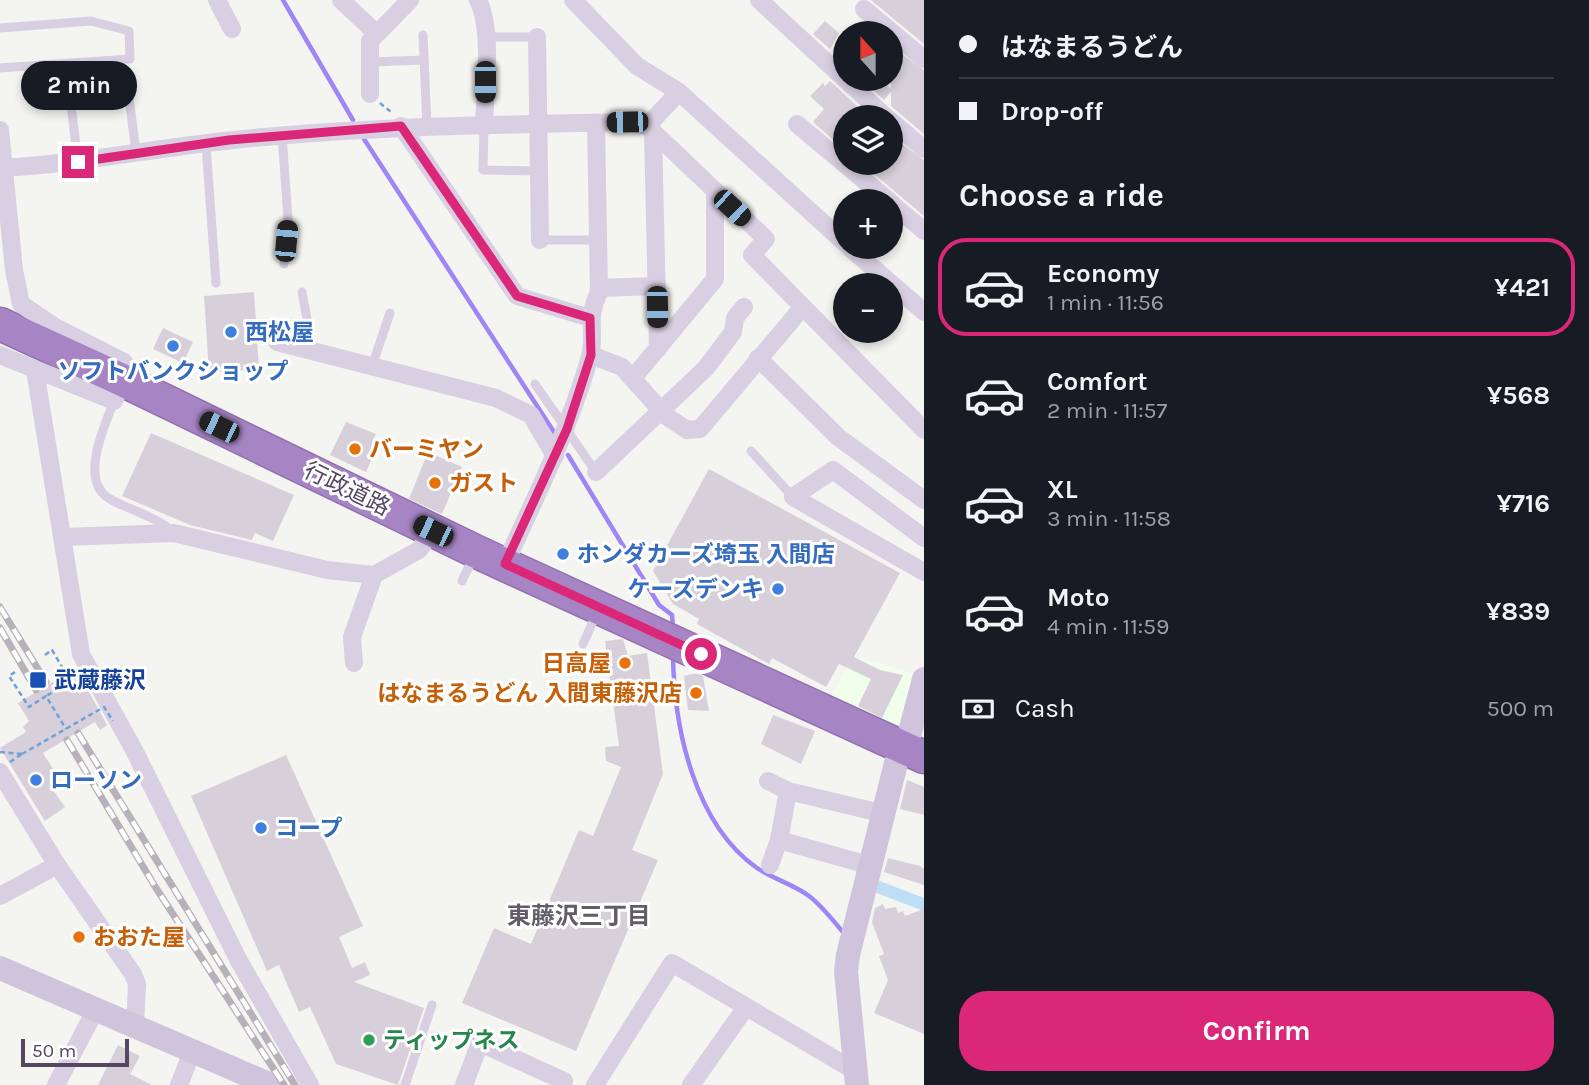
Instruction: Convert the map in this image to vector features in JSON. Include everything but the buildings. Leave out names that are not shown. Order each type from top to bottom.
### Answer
[{"type":"highway","name":"行政道路","points":[[0,324],[477,552],[914,752]]},
{"type":"street","points":[[217,0],[232,29]]},
{"type":"street","points":[[341,0],[376,33]]},
{"type":"street","points":[[370,94],[370,41],[410,0]]},
{"type":"street","points":[[478,0],[482,8],[485,37],[484,125]]},
{"type":"street","points":[[573,0],[637,66],[679,92],[833,232]]},
{"type":"street","points":[[759,0],[873,105]]},
{"type":"street","points":[[864,9],[924,60]]},
{"type":"street","points":[[537,37],[540,240]]},
{"type":"street","points":[[658,349],[650,129],[679,92]]},
{"type":"street","points":[[505,564],[567,429],[591,355],[590,318],[599,288],[596,123]]},
{"type":"street","points":[[3,168],[78,162],[282,135],[401,126],[596,123],[650,129],[766,239],[752,255],[924,430]]},
{"type":"street","points":[[797,124],[874,189]]},
{"type":"street","points":[[401,126],[517,296],[590,318]]},
{"type":"street","points":[[0,130],[14,270],[21,304],[55,327],[120,381]]},
{"type":"street","points":[[903,131],[924,149]]},
{"type":"street","points":[[633,378],[715,279],[715,192]]},
{"type":"street","points":[[903,213],[924,231]]},
{"type":"street","points":[[863,259],[924,312]]},
{"type":"street","points":[[599,288],[657,286]]},
{"type":"street","points":[[596,472],[663,412],[706,368],[733,332],[735,318],[744,307]]},
{"type":"street","points":[[591,355],[622,367],[663,412],[687,430],[700,429],[802,308]]},
{"type":"street","points":[[277,342],[508,404],[531,415],[555,456]]},
{"type":"street","points":[[0,355],[35,370],[120,381]]},
{"type":"street","points":[[758,358],[838,437],[924,500]]},
{"type":"street","points":[[35,370],[81,654],[135,750],[239,961],[310,1085]]},
{"type":"street","points":[[924,538],[833,470],[793,497],[924,572]]},
{"type":"street","points":[[63,537],[174,533],[327,569],[374,575],[419,550],[433,531]]},
{"type":"street","points":[[354,663],[352,637],[374,575]]},
{"type":"street","points":[[856,1078],[846,971],[896,762],[914,752],[924,679]]},
{"type":"street","points":[[2,769],[57,865],[133,974],[137,984],[135,1026]]},
{"type":"street","points":[[768,781],[788,791],[885,814]]},
{"type":"street","points":[[770,865],[779,840],[788,791]]},
{"type":"street","points":[[779,840],[872,866]]},
{"type":"street","points":[[0,896],[57,865]]},
{"type":"street","points":[[595,1085],[672,963],[856,1078]]},
{"type":"street","points":[[0,968],[271,1085]]},
{"type":"street","points":[[691,1085],[746,1007]]},
{"type":"street","points":[[56,1085],[95,1011]]},
{"type":"street","points":[[464,1085],[480,1043],[564,1081],[561,1085]]},
{"type":"street","points":[[179,1085],[191,1052]]},
{"type":"lane","points":[[0,28],[91,21],[129,31],[130,60],[0,68]]},
{"type":"lane","points":[[423,35],[427,127]]},
{"type":"lane","points":[[485,37],[537,37]]},
{"type":"lane","points":[[370,62],[424,60]]},
{"type":"lane","points":[[70,97],[78,162]]},
{"type":"lane","points":[[129,97],[137,155]]},
{"type":"lane","points":[[484,125],[483,170],[539,171]]},
{"type":"lane","points":[[282,135],[288,219],[284,264]]},
{"type":"lane","points":[[205,145],[216,283]]},
{"type":"lane","points":[[540,240],[598,240]]},
{"type":"lane","points":[[302,292],[313,351]]},
{"type":"lane","points":[[372,366],[390,313]]},
{"type":"lane","points":[[120,381],[94,456],[100,489],[107,498],[159,520],[174,533]]},
{"type":"lane","points":[[535,384],[596,472]]},
{"type":"lane","points":[[751,451],[793,497]]},
{"type":"lane","points":[[462,581],[477,552]]},
{"type":"lane","points":[[583,644],[599,607]]},
{"type":"lane","points":[[405,1085],[432,1005]]},
{"type":"path","points":[[370,94],[399,119],[401,126]]},
{"type":"path","points":[[15,672],[9,676],[29,707],[71,682],[52,650],[45,654]]},
{"type":"path","points":[[46,696],[66,729]]},
{"type":"path","points":[[2,769],[22,754],[104,707],[113,722]]},
{"type":"path","points":[[0,752],[22,754]]},
{"type":"shaded area","points":[[853,656],[916,674],[901,730],[827,703]]},
{"type":"shaded area","points":[[877,880],[924,898],[924,911],[874,892]]},
{"type":"waterway","points":[[283,0],[353,120]]},
{"type":"waterway","points":[[364,139],[554,432]]},
{"type":"waterway","points":[[568,455],[659,605],[672,615],[673,627]]},
{"type":"waterway","points":[[673,656],[674,684],[683,743],[703,800],[717,826],[735,849],[757,868],[809,896],[842,931]]},
{"type":"railway","points":[[0,607],[46,682]]},
{"type":"railway","points":[[0,628],[36,690]]},
{"type":"railway","points":[[78,733],[295,1085]]},
{"type":"railway","points":[[67,740],[156,888],[284,1085]]},
{"type":"place","name":"西松屋","points":[[231,332]]},
{"type":"place","name":"ソフトバンクショップ","points":[[173,346]]},
{"type":"place","name":"バーミヤン","points":[[355,449]]},
{"type":"place","name":"ガスト","points":[[435,483]]},
{"type":"place","name":"ホンダカーズ埼玉 入間店","points":[[563,554]]},
{"type":"place","name":"ケーズデンキ","points":[[778,589]]},
{"type":"place","name":"日高屋","points":[[625,663]]},
{"type":"place","name":"武蔵藤沢","points":[[38,680]]},
{"type":"place","name":"はなまるうどん 入間東藤沢店","points":[[696,693]]},
{"type":"place","name":"ローソン","points":[[36,780]]},
{"type":"place","name":"コープ","points":[[261,828]]},
{"type":"place","name":"おおた屋","points":[[79,937]]},
{"type":"place","name":"ティップネス","points":[[369,1040]]},
{"type":"district","name":"東藤沢三丁目","points":[[579,916]]},
{"type":"route","points":[[78,162],[229,140],[401,126],[517,296],[590,318],[591,355],[567,429],[505,564],[701,654]]}]
